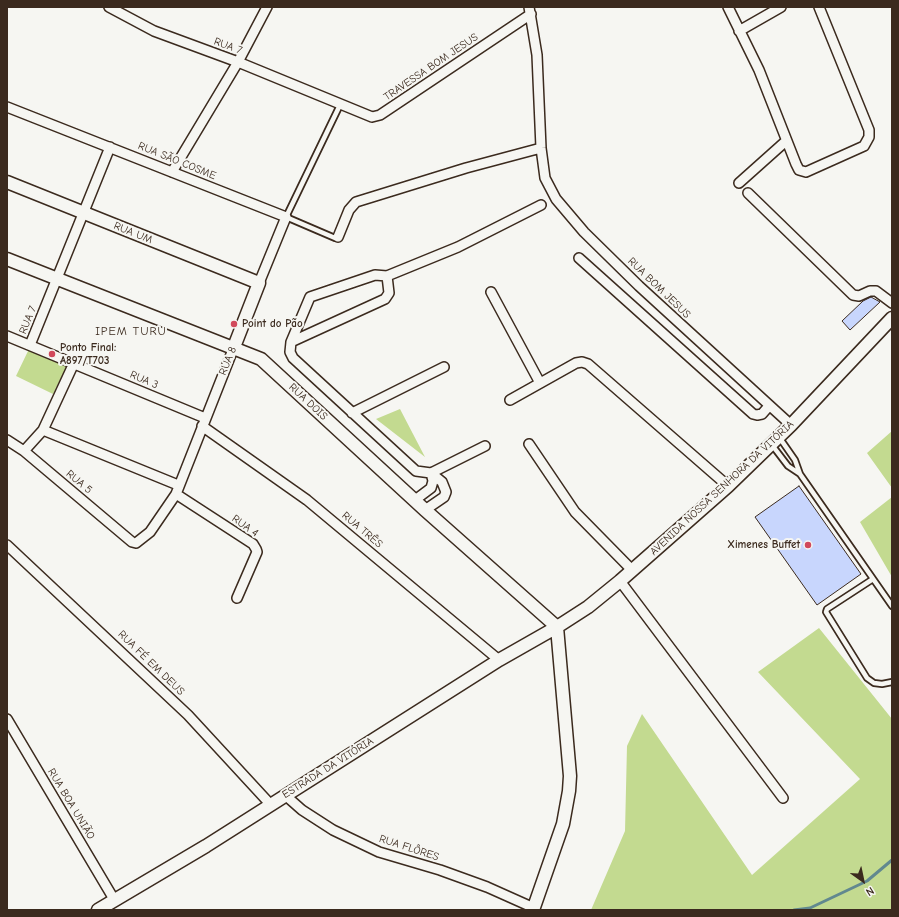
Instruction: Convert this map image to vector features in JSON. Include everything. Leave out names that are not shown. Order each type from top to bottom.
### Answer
[{"type":"main road","name":"RUA UM","points":[[7,182],[259,283]]},
{"type":"main road","name":"RUA DOIS","points":[[7,259],[234,347],[261,359],[425,510],[557,627]]},
{"type":"main road","name":"RUA 8","points":[[234,347],[259,283]]},
{"type":"main road","name":"AVENIDA NOSSA SENHORA DA VITÓRIA","points":[[557,627],[584,610],[620,581],[728,486],[791,425],[892,318]]},
{"type":"main road","name":"ESTRADA DA VITÓRIA","points":[[98,910],[206,846],[271,805],[284,795],[499,660],[557,627]]},
{"type":"main road","points":[[533,909],[563,824],[569,791],[569,770],[557,627]]},
{"type":"main road","points":[[541,636],[549,637],[558,646]]},
{"type":"street","name":"RUA 7","points":[[109,7],[154,31],[238,62],[340,105]]},
{"type":"street","points":[[172,172],[238,62],[267,7]]},
{"type":"street","points":[[728,7],[758,70],[796,164],[799,170],[806,172],[864,146],[869,137],[869,130],[819,7]]},
{"type":"street","points":[[739,31],[781,7]]},
{"type":"street","name":"TRAVESSA BOM JESUS","points":[[340,105],[372,117],[380,116],[409,94],[530,11]]},
{"type":"street","name":"RUA BOM JESUS","points":[[530,11],[537,55],[541,148],[546,183],[556,199],[584,232],[639,286],[791,425]]},
{"type":"street","name":"RUA SÃO COSME","points":[[7,107],[286,217]]},
{"type":"street","points":[[739,184],[786,141]]},
{"type":"street","name":"RUA 7","points":[[30,345],[110,147]]},
{"type":"street","points":[[338,237],[349,210],[356,202],[466,168],[541,148]]},
{"type":"street","points":[[748,193],[853,295],[859,296],[870,291],[876,291],[892,303]]},
{"type":"street","points":[[485,446],[431,473],[420,473],[412,469],[293,358],[290,352],[291,342],[310,297],[375,275],[387,276],[458,247],[541,205]]},
{"type":"street","name":"RUA 8","points":[[259,283],[286,217]]},
{"type":"street","points":[[579,258],[752,414],[757,416],[762,414],[769,406]]},
{"type":"street","points":[[291,342],[385,299],[389,293],[387,276]]},
{"type":"street","points":[[491,292],[540,383]]},
{"type":"street","name":"RUA 3","points":[[7,336],[74,363],[204,422]]},
{"type":"street","name":"RUA 8","points":[[136,543],[150,532],[176,494],[178,485],[234,347]]},
{"type":"street","points":[[510,400],[576,363],[582,362],[588,364],[728,486]]},
{"type":"street","points":[[24,451],[43,430],[74,363]]},
{"type":"street","points":[[352,413],[444,367]]},
{"type":"street","name":"RUA TRÊS","points":[[204,422],[308,500],[499,660]]},
{"type":"street","points":[[43,430],[178,485]]},
{"type":"street","name":"RUA 5","points":[[7,440],[24,451],[132,542],[136,543]]},
{"type":"street","points":[[529,444],[575,512],[632,570]]},
{"type":"street","points":[[415,500],[431,488],[433,481],[431,473]]},
{"type":"street","points":[[425,510],[444,497],[446,492],[442,482],[431,473]]},
{"type":"street","name":"RUA 4","points":[[176,494],[253,544],[256,549],[257,552],[237,598]]},
{"type":"street","name":"RUA FÉ EM DEUS","points":[[7,545],[188,715],[271,805]]},
{"type":"street","points":[[620,581],[784,798]]},
{"type":"street","name":"RUA BOA UNIÃO","points":[[7,719],[114,901]]},
{"type":"street","name":"RUA FLÔRES","points":[[284,795],[302,810],[333,830],[379,852],[440,870],[487,887],[533,909]]},
{"type":"lane","name":"RUA 8","points":[[286,217],[340,105]]},
{"type":"lane","name":"RUA SÃO COSME","points":[[286,217],[335,238],[338,237]]},
{"type":"lane","points":[[775,440],[788,466],[800,474]]},
{"type":"lane","points":[[775,440],[795,460],[800,474],[892,606]]},
{"type":"lane","points":[[873,579],[827,609],[826,612],[867,678],[874,683],[882,684],[892,682]]},
{"type":"green space","points":[[29,349],[67,366],[53,394],[16,376]]},
{"type":"green space","points":[[400,409],[425,457],[376,419]]},
{"type":"green space","points":[[892,431],[892,488],[867,453]]},
{"type":"green space","points":[[892,497],[892,577],[860,522]]},
{"type":"green space","points":[[819,628],[892,719],[892,910],[591,910],[625,831],[627,746],[642,714],[752,875],[860,779],[758,672]]},
{"type":"building","points":[[871,297],[880,302],[850,330],[842,321],[863,301]]},
{"type":"building","name":"Ximenes Buffet","points":[[799,486],[861,574],[817,605],[755,517]]},
{"type":"waterway","points":[[794,910],[810,908],[867,881],[892,860]]},
{"type":"place","name":"Point do Pão","points":[[234,324]]},
{"type":"place","name":"Ponto Final: A897/T703","points":[[52,354]]},
{"type":"place","name":"Ximenes Buffet","points":[[808,545]]},
{"type":"district","name":"IPEM TURU","points":[[131,332]]}]
